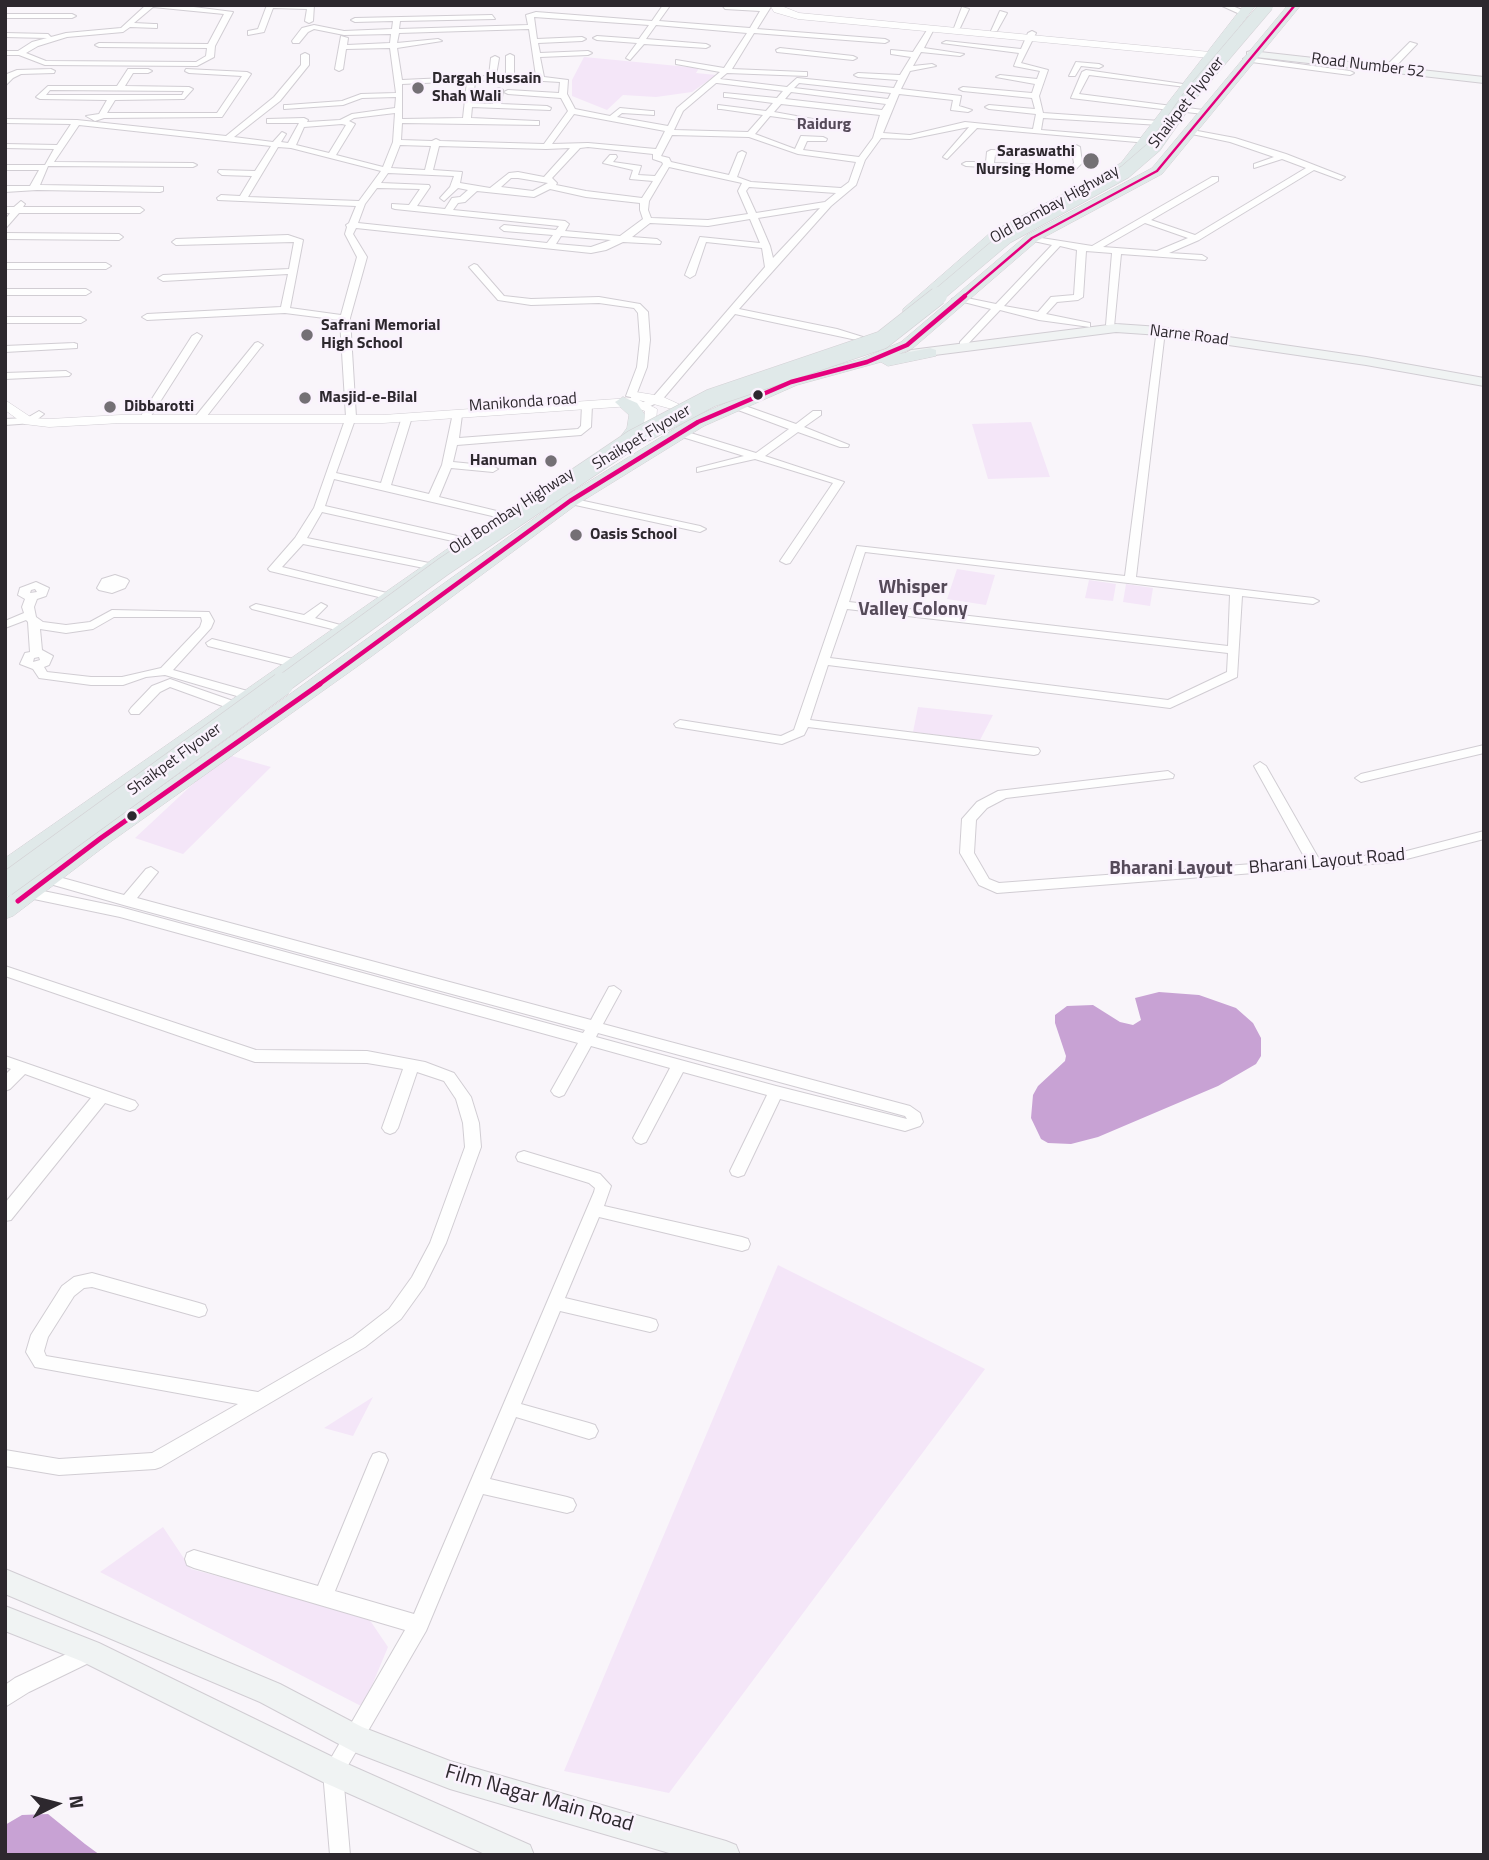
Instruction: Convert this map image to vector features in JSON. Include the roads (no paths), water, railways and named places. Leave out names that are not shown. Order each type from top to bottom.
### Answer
[{"type":"main road","name":"Shaikpet Flyover","points":[[5,885],[443,567],[633,439],[711,398],[882,340],[916,316],[968,267],[1007,237],[1125,172],[1155,146],[1192,93],[1267,5]]},
{"type":"main road","name":"Shaikpet Flyover","points":[[5,900],[447,578],[637,447],[753,390],[894,345],[911,334],[975,273],[1014,242],[1151,164],[1280,5]]},
{"type":"main road","name":"Old Bombay Highway","points":[[5,911],[101,838],[570,501],[698,422],[734,405],[791,382],[867,362],[908,345],[957,299],[1032,238],[1157,171],[1203,112],[1295,5]]},
{"type":"main road","name":"Old Bombay Highway","points":[[7,866],[429,566],[629,436],[651,409],[680,407],[733,383],[863,340],[900,319],[995,236],[1126,166],[1148,141],[1186,85],[1248,9]]},
{"type":"main road","name":"Road Number 52","points":[[1252,54],[1392,65],[1484,78]]},
{"type":"main road","name":"Road Number 52","points":[[1252,54],[1484,78]]},
{"type":"main road","name":"Narne Road","points":[[908,345],[924,347],[963,344],[1087,325],[1160,328],[1263,341],[1484,376]]},
{"type":"main road","name":"Narne Road","points":[[892,353],[930,354],[1091,329],[1160,331],[1379,363],[1484,382]]},
{"type":"main road","points":[[863,340],[892,353]]},
{"type":"main road","points":[[867,362],[930,354]]},
{"type":"main road","points":[[627,399],[637,415],[635,428],[629,436]]},
{"type":"main road","points":[[293,663],[325,679]]},
{"type":"main road","name":"Film Nagar Main Road","points":[[5,1581],[270,1693],[354,1738],[450,1775],[726,1855]]},
{"type":"main road","points":[[5,1618],[90,1652],[332,1772],[511,1853]]},
{"type":"street","points":[[5,53],[20,53],[40,63],[203,63],[210,57],[211,46],[229,12],[152,5],[144,9],[123,30],[66,35],[35,44],[20,53]]},
{"type":"street","points":[[551,14],[556,5]]},
{"type":"street","points":[[786,5],[806,11],[994,29],[1030,36]]},
{"type":"street","points":[[1223,5],[1248,9]]},
{"type":"street","points":[[251,33],[261,30],[271,6],[312,6],[309,21]]},
{"type":"street","points":[[769,6],[727,71],[680,110],[656,157],[666,160],[667,164],[732,178],[747,184],[843,191]]},
{"type":"street","points":[[725,7],[769,6],[798,16],[1212,52]]},
{"type":"street","points":[[630,58],[665,7]]},
{"type":"street","points":[[5,8],[9,9],[5,15]]},
{"type":"street","points":[[957,26],[965,9]]},
{"type":"street","points":[[994,29],[1003,13]]},
{"type":"street","points":[[540,78],[531,27],[532,14],[885,41]]},
{"type":"street","points":[[5,15],[72,16]]},
{"type":"street","points":[[29,36],[45,16]]},
{"type":"street","points":[[355,20],[492,17]]},
{"type":"street","points":[[387,596],[274,569],[300,540],[319,508],[351,417],[345,318],[362,257],[349,234],[350,225],[361,204],[386,170],[397,142],[400,94],[393,46],[397,19]]},
{"type":"street","points":[[864,38],[872,23]]},
{"type":"street","points":[[130,25],[156,28],[145,64]]},
{"type":"street","points":[[296,41],[311,27],[394,31],[531,27]]},
{"type":"street","points":[[651,409],[770,267],[828,204],[853,183],[861,160],[878,135],[904,78],[933,29]]},
{"type":"street","points":[[336,30],[343,47],[340,69]]},
{"type":"street","points":[[85,63],[109,32]]},
{"type":"street","points":[[5,36],[49,36]]},
{"type":"street","points":[[816,58],[830,36]]},
{"type":"street","points":[[1030,36],[1017,65],[1044,69],[1035,96],[1039,113],[1036,132]]},
{"type":"street","points":[[597,38],[706,46]]},
{"type":"street","points":[[533,41],[582,39]]},
{"type":"street","points":[[343,47],[393,46],[438,41]]},
{"type":"street","points":[[946,43],[1022,51]]},
{"type":"street","points":[[1392,65],[1413,44]]},
{"type":"street","points":[[99,45],[211,46]]},
{"type":"street","points":[[780,50],[816,58],[853,58]]},
{"type":"street","points":[[535,55],[588,52]]},
{"type":"street","points":[[894,52],[966,55]]},
{"type":"street","points":[[1252,54],[1350,73]]},
{"type":"street","points":[[226,140],[277,99],[305,65],[304,55]]},
{"type":"street","points":[[510,56],[510,77]]},
{"type":"street","points":[[492,78],[495,58]]},
{"type":"street","points":[[679,62],[727,71],[806,74]]},
{"type":"street","points":[[1072,74],[1079,64],[1109,67],[1108,75]]},
{"type":"street","points":[[909,69],[932,66]]},
{"type":"street","points":[[5,84],[14,74],[26,71],[242,71],[247,74],[219,115],[77,122],[5,119]]},
{"type":"street","points":[[120,88],[131,71]]},
{"type":"street","points":[[1186,85],[1086,72],[1074,96],[1203,112]]},
{"type":"street","points":[[858,75],[904,78]]},
{"type":"street","points":[[399,82],[510,77],[564,80],[564,96],[572,111]]},
{"type":"street","points":[[1000,77],[1041,82]]},
{"type":"street","points":[[467,120],[471,78]]},
{"type":"street","points":[[750,135],[793,81],[799,80],[958,98],[954,108],[968,110]]},
{"type":"street","points":[[717,81],[892,102]]},
{"type":"street","points":[[48,88],[189,89],[184,97],[112,98],[40,97],[48,88]]},
{"type":"street","points":[[963,89],[1035,96]]},
{"type":"street","points":[[497,106],[499,90]]},
{"type":"street","points":[[508,92],[564,96]]},
{"type":"street","points":[[287,107],[343,103],[362,96],[400,94]]},
{"type":"street","points":[[727,95],[886,113]]},
{"type":"street","points":[[98,121],[112,98]]},
{"type":"street","points":[[469,105],[547,108]]},
{"type":"street","points":[[989,107],[1160,123]]},
{"type":"street","points":[[723,117],[726,108],[820,121]]},
{"type":"street","points":[[342,122],[352,116],[399,110]]},
{"type":"street","points":[[612,118],[619,110],[651,113]]},
{"type":"street","points":[[572,111],[669,130],[750,135],[778,150],[861,160]]},
{"type":"street","points":[[546,147],[572,111]]},
{"type":"street","points":[[594,125],[598,115]]},
{"type":"street","points":[[5,119],[98,121],[226,140],[291,146],[386,170],[459,174]]},
{"type":"street","points":[[270,121],[304,120],[304,125],[291,146]]},
{"type":"street","points":[[400,121],[536,123]]},
{"type":"street","points":[[5,226],[77,122]]},
{"type":"street","points":[[304,125],[342,122],[351,124],[332,155]]},
{"type":"street","points":[[878,135],[910,137],[953,126],[975,125],[1148,141]]},
{"type":"street","points":[[947,157],[975,125]]},
{"type":"street","points":[[1190,131],[1232,139],[1341,177]]},
{"type":"street","points":[[242,200],[282,134]]},
{"type":"street","points":[[622,135],[607,163],[638,168],[633,177],[657,179]]},
{"type":"street","points":[[966,164],[1073,169],[1078,163],[1075,135]]},
{"type":"street","points":[[798,152],[804,138],[823,139]]},
{"type":"street","points":[[428,173],[436,141]]},
{"type":"street","points":[[397,142],[577,146],[613,152],[658,152]]},
{"type":"street","points":[[5,146],[59,147]]},
{"type":"street","points":[[455,185],[534,194],[548,183],[577,146]]},
{"type":"street","points":[[990,164],[991,152],[1077,155]]},
{"type":"street","points":[[732,178],[742,153]]},
{"type":"street","points":[[1258,166],[1283,156]]},
{"type":"street","points":[[648,220],[644,210],[645,201],[667,164]]},
{"type":"street","points":[[5,167],[193,165]]},
{"type":"street","points":[[444,198],[455,185],[459,174],[468,167]]},
{"type":"street","points":[[1158,254],[1196,238],[1313,167]]},
{"type":"street","points":[[222,172],[259,174]]},
{"type":"street","points":[[406,187],[412,172]]},
{"type":"street","points":[[495,189],[513,175],[645,201]]},
{"type":"street","points":[[1087,249],[1215,179]]},
{"type":"street","points":[[747,184],[742,191],[751,218],[766,246],[770,267]]},
{"type":"street","points":[[375,185],[426,187],[412,207]]},
{"type":"street","points":[[449,211],[455,200],[462,200],[475,188]]},
{"type":"street","points":[[5,189],[160,189]]},
{"type":"street","points":[[220,198],[361,204]]},
{"type":"street","points":[[350,225],[594,250],[621,239],[648,220],[708,223],[828,204]]},
{"type":"street","points":[[395,206],[565,224],[549,247]]},
{"type":"street","points":[[5,210],[140,210]]},
{"type":"street","points":[[463,236],[478,214]]},
{"type":"street","points":[[496,240],[511,217]]},
{"type":"street","points":[[1144,220],[1196,238]]},
{"type":"street","points":[[504,228],[657,242]]},
{"type":"street","points":[[5,236],[119,237]]},
{"type":"street","points":[[176,242],[296,238],[299,244],[285,310]]},
{"type":"street","points":[[1032,238],[1087,249],[1202,258]]},
{"type":"street","points":[[690,275],[703,239],[766,246]]},
{"type":"street","points":[[963,344],[1057,244]]},
{"type":"street","points":[[1039,317],[1054,299],[1078,297],[1087,249]]},
{"type":"street","points":[[1111,326],[1117,251]]},
{"type":"street","points":[[5,265],[106,266]]},
{"type":"street","points":[[474,267],[501,298],[531,302],[598,300],[637,306],[643,312],[645,340],[642,367],[627,399]]},
{"type":"street","points":[[163,278],[294,271]]},
{"type":"street","points":[[5,292],[86,292]]},
{"type":"street","points":[[957,299],[995,309],[1087,325]]},
{"type":"street","points":[[147,317],[285,310],[345,318]]},
{"type":"street","points":[[733,311],[834,331],[863,340]]},
{"type":"street","points":[[5,320],[81,320]]},
{"type":"street","points":[[1130,580],[1160,331]]},
{"type":"street","points":[[144,419],[197,337]]},
{"type":"street","points":[[199,419],[258,345]]},
{"type":"street","points":[[5,349],[74,346]]},
{"type":"street","points":[[5,376],[66,374]]},
{"type":"street","points":[[5,394],[42,418]]},
{"type":"street","name":"Manikonda road","points":[[42,418],[407,417],[587,405],[627,399]]},
{"type":"street","name":"Manikonda road","points":[[365,417],[382,413],[627,399],[651,409],[680,407]]},
{"type":"street","points":[[5,404],[42,418]]},
{"type":"street","points":[[453,442],[581,432],[586,427],[587,405]]},
{"type":"street","points":[[734,405],[844,445]]},
{"type":"street","points":[[701,470],[760,455],[817,413]]},
{"type":"street","points":[[433,498],[447,465],[457,415]]},
{"type":"street","points":[[385,488],[407,417]]},
{"type":"street","points":[[5,422],[42,418]]},
{"type":"street","points":[[680,433],[760,455],[839,482],[786,561]]},
{"type":"street","points":[[447,465],[493,469]]},
{"type":"street","points":[[329,475],[505,516]]},
{"type":"street","points":[[570,501],[700,529]]},
{"type":"street","points":[[319,508],[466,541]]},
{"type":"street","points":[[300,540],[429,566]]},
{"type":"street","points":[[680,724],[782,740],[800,732],[861,548],[1312,601]]},
{"type":"street","points":[[112,590],[108,607],[112,613]]},
{"type":"street","points":[[823,662],[1170,704],[1233,674],[1236,592]]},
{"type":"street","points":[[5,625],[31,619],[80,629],[112,613],[205,614],[208,624],[170,667],[122,681],[91,681],[43,675],[36,660],[31,619],[32,597]]},
{"type":"street","points":[[842,605],[1234,650]]},
{"type":"street","points":[[307,619],[321,606]]},
{"type":"street","points":[[256,607],[341,628]]},
{"type":"street","points":[[212,643],[293,663]]},
{"type":"street","points":[[170,667],[245,696]]},
{"type":"street","points":[[135,711],[156,690],[170,683],[245,696]]},
{"type":"street","points":[[803,723],[1034,751]]},
{"type":"street","points":[[1361,778],[1484,749]]},
{"type":"street","points":[[1260,766],[1315,864]]},
{"type":"street","name":"Bharani Layout Road","points":[[1168,775],[1003,794],[982,805],[969,819],[967,853],[984,882],[997,888],[1395,858],[1484,835]]},
{"type":"street","points":[[127,901],[151,872]]},
{"type":"street","points":[[29,893],[133,915],[590,1034],[910,1112],[915,1117],[915,1122],[905,1125],[679,1065],[590,1034],[48,879]]},
{"type":"street","points":[[5,971],[255,1056],[367,1057],[412,1065],[449,1077],[463,1097],[471,1123],[472,1147],[439,1243],[418,1282],[395,1314],[359,1342],[155,1461],[59,1467],[5,1458]]},
{"type":"street","points":[[559,1091],[614,991]]},
{"type":"street","points":[[5,1061],[130,1105]]},
{"type":"street","points":[[390,1128],[412,1065]]},
{"type":"street","points":[[641,1138],[679,1065]]},
{"type":"street","points":[[5,1085],[22,1067]]},
{"type":"street","points":[[738,1171],[776,1092]]},
{"type":"street","points":[[5,1215],[102,1096]]},
{"type":"street","points":[[340,1855],[332,1772],[419,1625],[513,1409],[602,1192],[600,1181],[524,1157]]},
{"type":"street","points":[[595,1210],[742,1244]]},
{"type":"street","points":[[199,1310],[92,1280],[80,1282],[68,1291],[35,1345],[35,1352],[41,1362],[260,1400]]},
{"type":"street","points":[[556,1303],[650,1325]]},
{"type":"street","points":[[513,1409],[589,1431]]},
{"type":"street","points":[[324,1595],[379,1460]]},
{"type":"street","points":[[478,1485],[567,1505]]},
{"type":"street","points":[[194,1559],[419,1625]]},
{"type":"street","points":[[5,1697],[22,1685],[90,1652]]},
{"type":"place","name":"Dargah Hussain Shah Wali","points":[[418,88]]},
{"type":"place","name":"Saraswathi Nursing Home","points":[[1091,161]]},
{"type":"place","name":"Safrani Memorial High School","points":[[307,335]]},
{"type":"place","name":"Masjid-e-Bilal","points":[[305,398]]},
{"type":"place","name":"Dibbarotti","points":[[110,407]]},
{"type":"place","name":"Hanuman","points":[[551,461]]},
{"type":"place","name":"Oasis School","points":[[576,535]]},
{"type":"district","name":"Raidurg","points":[[824,125]]},
{"type":"district","name":"Whisper Valley Colony","points":[[913,599]]},
{"type":"district","name":"Bharani Layout","points":[[1171,869]]}]
